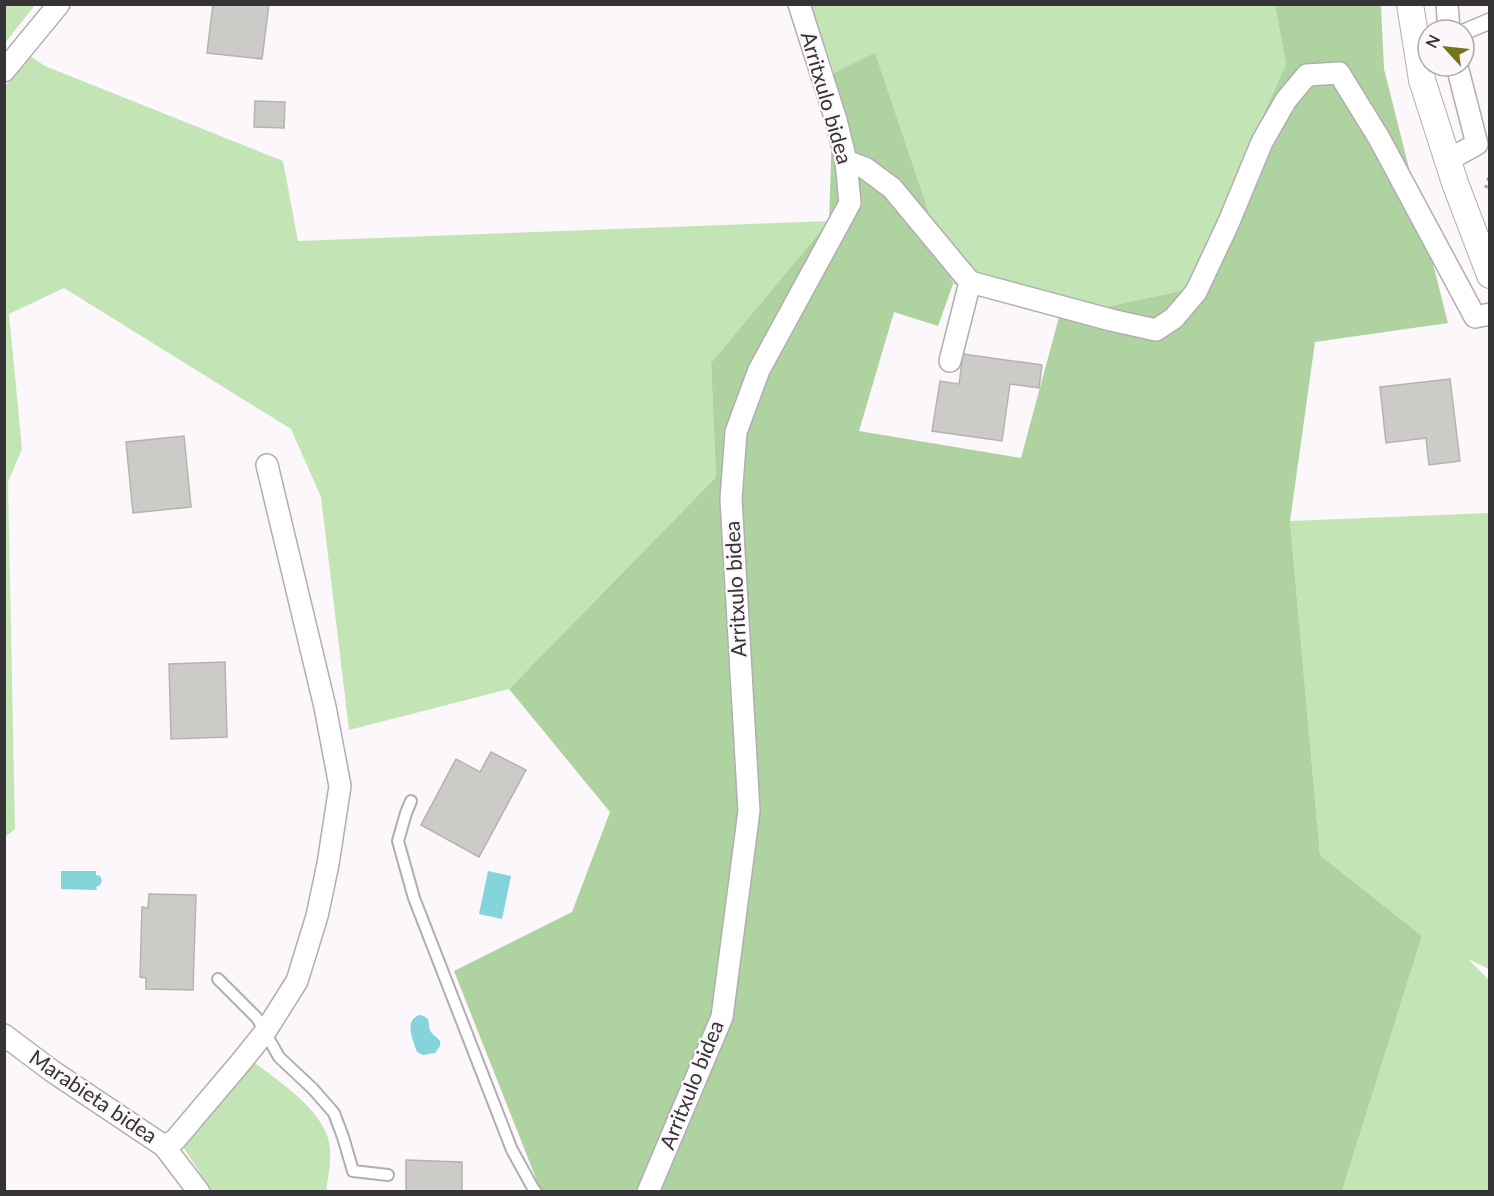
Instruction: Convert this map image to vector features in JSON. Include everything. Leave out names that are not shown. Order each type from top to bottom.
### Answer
[{"type":"street","points":[[4,71],[59,4]]},
{"type":"street","name":"Arritxulo bidea","points":[[648,1191],[722,1017],[749,811],[731,499],[736,432],[759,370],[850,203],[846,161],[836,120],[799,4]]},
{"type":"street","points":[[1410,4],[1422,80],[1490,275]]},
{"type":"street","points":[[1476,27],[1490,21]]},
{"type":"street","points":[[846,161],[865,168],[892,188],[970,282],[1156,330],[1174,318],[1196,292],[1228,224],[1262,142],[1286,100],[1307,75],[1339,73],[1379,138],[1474,317],[1490,315]]},
{"type":"street","points":[[1448,160],[1483,138],[1461,78]]},
{"type":"street","points":[[950,361],[970,282]]},
{"type":"street","points":[[164,1146],[175,1140],[241,1062],[265,1032],[297,981],[317,916],[340,786],[325,707],[267,465]]},
{"type":"street","name":"Marabieta bidea","points":[[4,1035],[52,1071],[164,1146],[199,1191]]},
{"type":"lane","points":[[411,801],[398,841],[414,898],[513,1150],[533,1188],[537,1191]]},
{"type":"lane","points":[[218,979],[257,1018],[279,1057],[313,1089],[334,1113],[353,1171],[388,1175]]},
{"type":"green space","points":[[4,5],[35,5],[5,43]]},
{"type":"green space","points":[[811,5],[1275,5],[1286,64],[1185,290],[1059,317],[953,284],[875,54],[834,73]]},
{"type":"green space","points":[[1275,5],[1381,5],[1384,69],[1448,323],[1315,342],[1290,521],[1320,855],[1422,936],[1342,1191],[541,1191],[454,971],[572,912],[610,812],[509,689],[716,477],[711,363],[829,221],[834,73],[875,53],[953,284],[938,326],[894,312],[859,431],[1021,458],[1059,317],[1185,290],[1286,64]]},
{"type":"green space","points":[[30,56],[45,66],[283,161],[298,241],[829,221],[711,363],[716,477],[509,689],[349,730],[321,497],[291,429],[64,288],[9,314],[22,449],[8,482],[15,829],[5,837],[4,88]]},
{"type":"green space","points":[[1489,513],[1489,969],[1468,959],[1489,980],[1489,1191],[1342,1191],[1422,936],[1320,855],[1290,521]]},
{"type":"green space","points":[[255,1063],[302,1100],[321,1123],[330,1149],[326,1191],[212,1191],[183,1147]]},
{"type":"water","points":[[61,871],[96,871],[101,883],[96,887],[97,890],[61,889]]},
{"type":"water","points":[[488,871],[511,876],[502,919],[479,914]]},
{"type":"water","points":[[420,1015],[428,1019],[431,1031],[440,1041],[440,1046],[435,1053],[423,1055],[417,1052],[411,1026],[412,1021]]},
{"type":"building","points":[[213,4],[269,4],[262,59],[207,53]]},
{"type":"building","points":[[255,101],[285,102],[284,128],[254,127]]},
{"type":"building","points":[[963,354],[1042,365],[1039,388],[1010,384],[1002,441],[932,431],[940,381],[959,384]]},
{"type":"building","points":[[1450,379],[1460,461],[1429,465],[1426,438],[1386,443],[1380,387]]},
{"type":"building","points":[[184,436],[191,507],[133,513],[126,442]]},
{"type":"building","points":[[225,662],[227,737],[171,739],[169,664]]},
{"type":"building","points":[[491,752],[526,770],[479,857],[421,825],[456,759],[480,772]]},
{"type":"building","points":[[149,894],[196,895],[193,990],[146,989],[146,978],[140,977],[142,907],[148,908]]},
{"type":"building","points":[[406,1160],[462,1162],[462,1192],[406,1192]]}]
